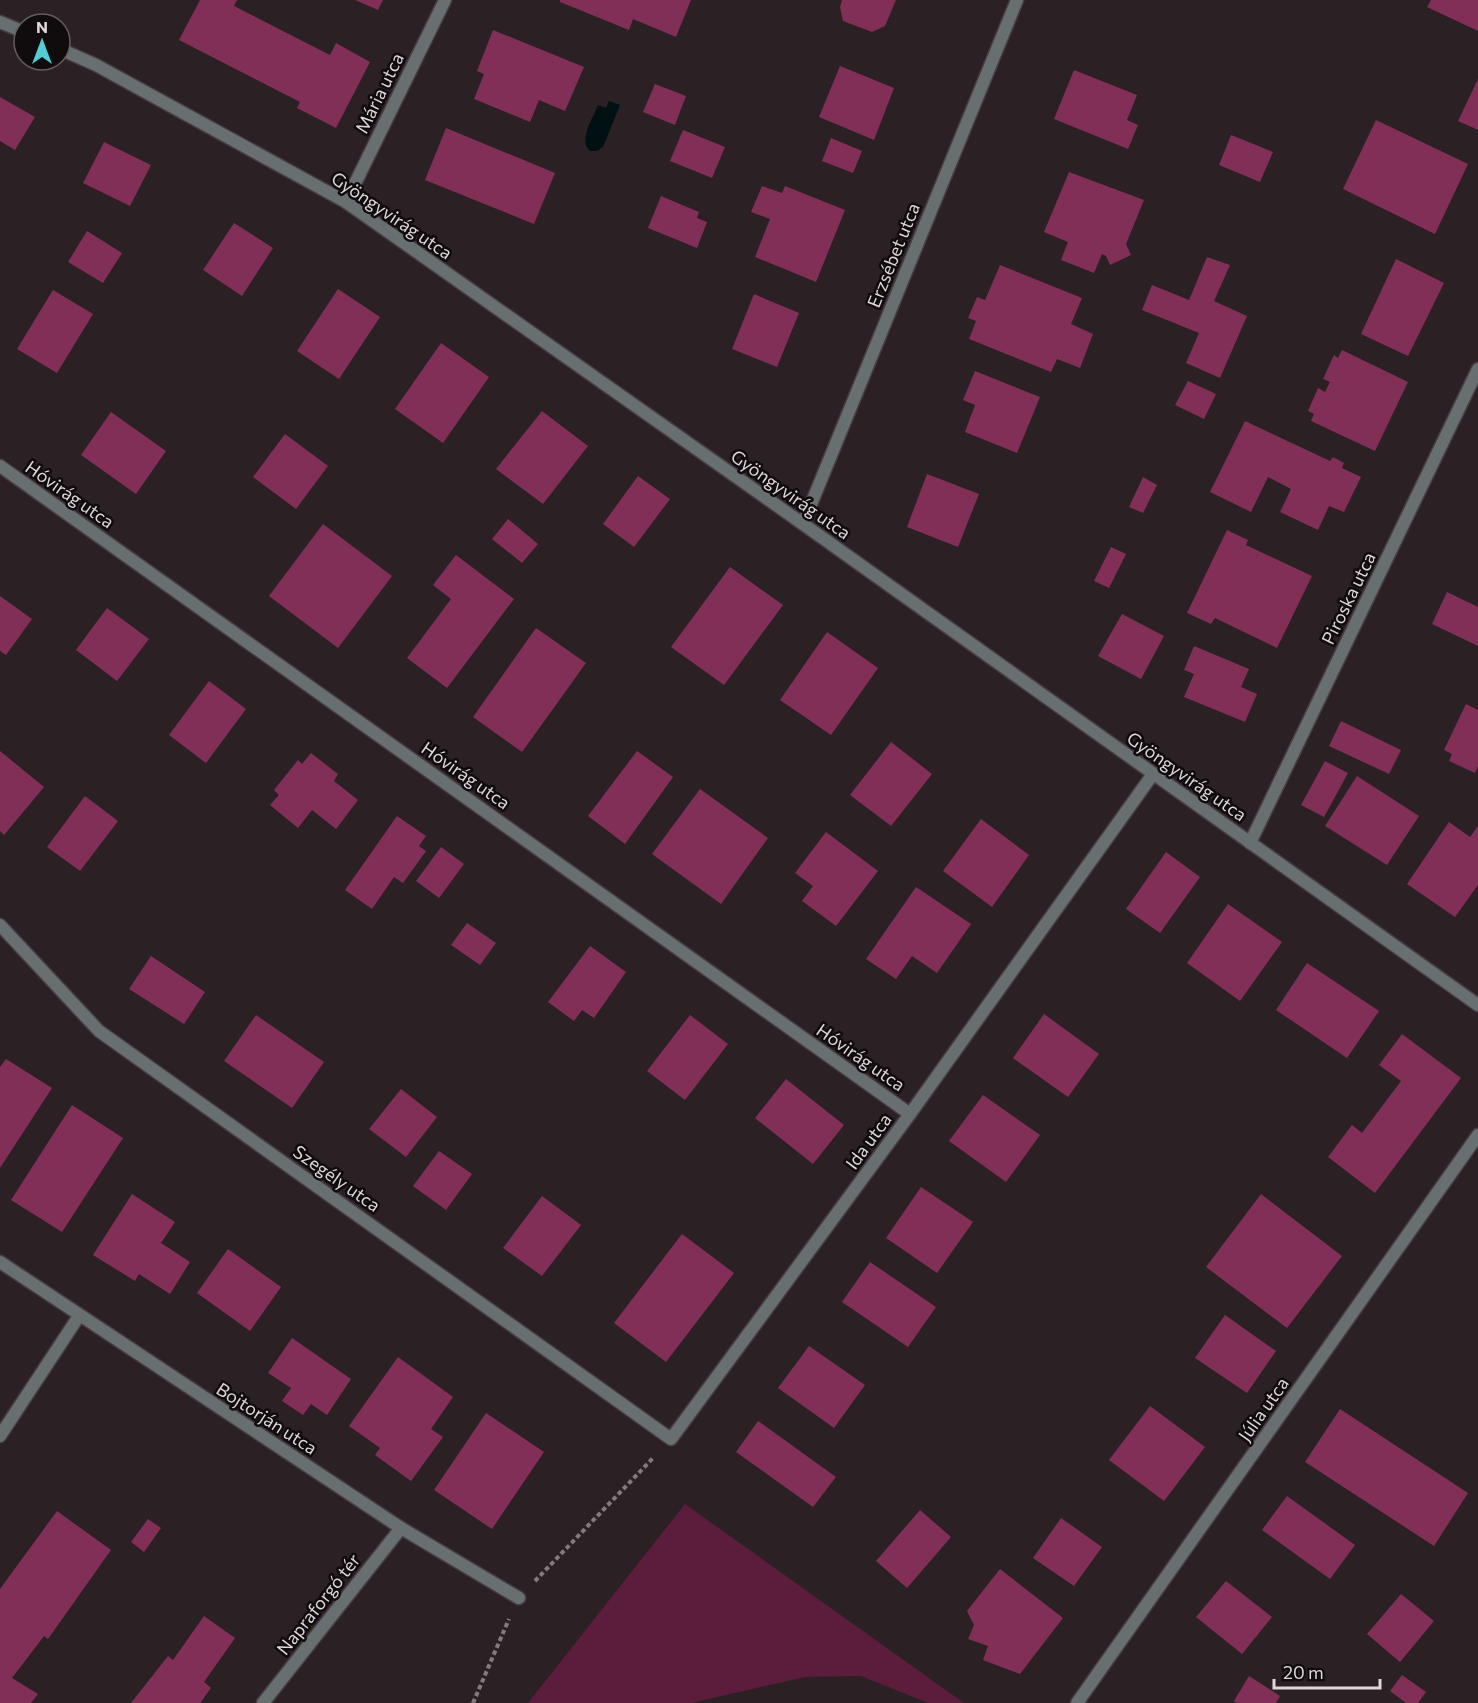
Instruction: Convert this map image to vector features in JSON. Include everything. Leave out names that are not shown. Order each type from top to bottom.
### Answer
[{"type":"street","name":"Mária utca","points":[[345,202],[446,0]]},
{"type":"street","name":"Erzsébet utca","points":[[803,524],[1017,0]]},
{"type":"street","name":"Gyöngyvirág utca","points":[[72,54],[96,65],[345,202],[803,524],[1478,1005]]},
{"type":"street","name":"Piroska utca","points":[[1250,843],[1478,369]]},
{"type":"street","name":"Hóvirág utca","points":[[0,466],[910,1114]]},
{"type":"street","name":"Ida utca","points":[[671,1439],[910,1114],[1153,774]]},
{"type":"street","name":"Szegély utca","points":[[0,925],[99,1031],[671,1439]]},
{"type":"street","name":"Júlia utca","points":[[1077,1703],[1478,1135]]},
{"type":"street","name":"Bojtorján utca","points":[[0,1262],[401,1528],[519,1598]]},
{"type":"street","points":[[0,1436],[79,1316]]},
{"type":"street","name":"Napraforgó tér","points":[[263,1703],[401,1528]]},
{"type":"path","points":[[473,1703],[519,1598],[671,1439]]},
{"type":"shaded area","points":[[609,101],[620,105],[603,147],[597,151],[590,151],[585,141],[588,129],[598,105],[606,108]]},
{"type":"shaded area","points":[[685,1504],[964,1703],[928,1703],[861,1676],[805,1677],[691,1703],[528,1703]]},
{"type":"building","points":[[200,0],[237,0],[234,6],[330,55],[336,43],[370,62],[336,128],[297,108],[300,102],[179,40]]},
{"type":"building","points":[[355,0],[383,0],[378,10]]},
{"type":"building","points":[[560,0],[691,0],[676,37],[633,19],[629,30],[560,2]]},
{"type":"building","points":[[842,0],[896,0],[885,26],[872,32],[843,21],[840,7]]},
{"type":"building","points":[[1431,0],[1478,0],[1478,31],[1427,7]]},
{"type":"building","points":[[493,30],[584,67],[565,111],[539,100],[530,122],[474,99],[484,74],[477,71]]},
{"type":"building","points":[[840,66],[894,88],[874,140],[819,117]]},
{"type":"building","points":[[1074,70],[1137,95],[1127,120],[1138,125],[1128,149],[1054,119]]},
{"type":"building","points":[[1478,79],[1478,130],[1458,121]]},
{"type":"building","points":[[655,84],[686,96],[675,125],[643,112]]},
{"type":"building","points":[[0,97],[35,117],[15,150],[0,141]]},
{"type":"building","points":[[1376,120],[1468,164],[1435,234],[1343,189]]},
{"type":"building","points":[[446,128],[555,173],[534,224],[425,180]]},
{"type":"building","points":[[683,130],[725,147],[712,178],[670,161]]},
{"type":"building","points":[[1231,135],[1273,152],[1260,182],[1219,165]]},
{"type":"building","points":[[831,138],[862,151],[853,173],[822,161]]},
{"type":"building","points":[[104,142],[151,165],[130,206],[83,183]]},
{"type":"building","points":[[1069,172],[1144,200],[1126,244],[1131,255],[1110,265],[1106,256],[1102,254],[1094,273],[1061,260],[1068,242],[1044,232]]},
{"type":"building","points":[[762,186],[782,193],[785,186],[845,210],[816,282],[755,257],[770,219],[751,212]]},
{"type":"building","points":[[661,196],[699,212],[697,218],[707,222],[697,248],[648,228]]},
{"type":"building","points":[[234,223],[273,248],[242,296],[203,270]]},
{"type":"building","points":[[87,231],[122,253],[103,283],[68,262]]},
{"type":"building","points":[[1207,257],[1230,265],[1214,301],[1247,316],[1220,378],[1186,363],[1199,333],[1142,310],[1152,285],[1189,300]]},
{"type":"building","points":[[1396,259],[1444,283],[1408,356],[1361,334]]},
{"type":"building","points":[[1000,265],[1082,298],[1071,324],[1093,334],[1080,368],[1057,359],[1051,372],[969,339],[976,321],[968,318],[977,297],[985,300]]},
{"type":"building","points":[[338,289],[380,317],[339,379],[297,351]]},
{"type":"building","points":[[53,290],[93,314],[57,373],[17,349]]},
{"type":"building","points":[[754,294],[799,313],[777,367],[732,349]]},
{"type":"building","points":[[441,343],[489,377],[443,443],[395,409]]},
{"type":"building","points":[[1342,350],[1408,382],[1375,451],[1311,421],[1314,414],[1308,411],[1318,388],[1325,392],[1330,382],[1323,379],[1334,355],[1338,358]]},
{"type":"building","points":[[975,371],[1040,397],[1017,453],[965,432],[975,405],[963,400]]},
{"type":"building","points":[[1188,381],[1216,394],[1204,419],[1175,405]]},
{"type":"building","points":[[542,411],[588,446],[543,504],[496,469]]},
{"type":"building","points":[[111,412],[166,451],[136,494],[81,455]]},
{"type":"building","points":[[1245,421],[1330,461],[1333,457],[1344,463],[1342,468],[1361,477],[1344,512],[1329,506],[1318,530],[1280,512],[1291,489],[1268,477],[1251,512],[1210,492]]},
{"type":"building","points":[[285,434],[328,466],[296,509],[253,477]]},
{"type":"building","points":[[927,474],[979,494],[958,547],[907,527]]},
{"type":"building","points":[[638,476],[670,499],[634,547],[603,524]]},
{"type":"building","points":[[1143,477],[1157,485],[1143,513],[1129,507]]},
{"type":"building","points":[[508,519],[538,544],[522,563],[492,539]]},
{"type":"building","points":[[323,524],[392,576],[338,648],[269,596]]},
{"type":"building","points":[[1227,530],[1248,540],[1246,545],[1312,576],[1277,648],[1215,618],[1211,624],[1187,613]]},
{"type":"building","points":[[1111,547],[1126,554],[1109,588],[1094,581]]},
{"type":"building","points":[[456,555],[514,599],[447,688],[407,658],[451,599],[433,585]]},
{"type":"building","points":[[730,567],[783,605],[724,685],[671,647]]},
{"type":"building","points":[[1447,592],[1478,607],[1478,646],[1432,624]]},
{"type":"building","points":[[0,596],[32,619],[6,655],[0,651]]},
{"type":"building","points":[[107,608],[149,639],[117,681],[76,650]]},
{"type":"building","points":[[1122,614],[1164,636],[1141,679],[1098,656]]},
{"type":"building","points":[[536,628],[586,663],[522,752],[473,717]]},
{"type":"building","points":[[827,632],[878,668],[831,735],[780,700]]},
{"type":"building","points":[[1194,646],[1249,669],[1241,687],[1257,694],[1245,722],[1184,697],[1194,674],[1184,670]]},
{"type":"building","points":[[209,681],[246,709],[206,763],[169,735]]},
{"type":"building","points":[[1466,704],[1478,710],[1478,766],[1475,773],[1449,761],[1452,754],[1444,750]]},
{"type":"building","points":[[1341,721],[1401,750],[1389,774],[1329,746]]},
{"type":"building","points":[[891,742],[932,774],[891,826],[850,795]]},
{"type":"building","points":[[0,751],[44,787],[4,835],[0,831]]},
{"type":"building","points":[[637,751],[673,777],[625,844],[588,816]]},
{"type":"building","points":[[311,753],[338,774],[334,781],[358,800],[336,829],[312,810],[298,828],[270,805],[279,795],[274,790],[298,760],[302,764]]},
{"type":"building","points":[[1325,761],[1348,773],[1324,817],[1301,805]]},
{"type":"building","points":[[1357,776],[1419,816],[1387,865],[1325,826]]},
{"type":"building","points":[[700,789],[768,838],[721,904],[652,854]]},
{"type":"building","points":[[85,796],[118,821],[80,871],[47,847]]},
{"type":"building","points":[[397,816],[426,836],[419,846],[426,851],[403,883],[394,877],[372,909],[345,890]]},
{"type":"building","points":[[981,819],[1029,855],[992,907],[943,871]]},
{"type":"building","points":[[1449,822],[1470,837],[1478,826],[1478,885],[1455,917],[1407,884]]},
{"type":"building","points":[[826,832],[878,871],[836,926],[802,901],[813,886],[795,873]]},
{"type":"building","points":[[441,847],[464,864],[439,898],[416,881]]},
{"type":"building","points":[[1166,852],[1200,877],[1160,933],[1126,909]]},
{"type":"building","points":[[916,887],[971,924],[937,973],[912,956],[896,979],[866,959]]},
{"type":"building","points":[[1228,904],[1282,942],[1240,1001],[1187,963]]},
{"type":"building","points":[[467,923],[496,943],[480,965],[451,945]]},
{"type":"building","points":[[590,946],[626,972],[594,1018],[582,1010],[574,1021],[548,1002]]},
{"type":"building","points":[[151,956],[205,992],[184,1024],[129,989]]},
{"type":"building","points":[[1307,963],[1379,1011],[1347,1058],[1276,1010]]},
{"type":"building","points":[[1044,1014],[1099,1054],[1068,1097],[1013,1058]]},
{"type":"building","points":[[256,1015],[324,1062],[292,1108],[224,1061]]},
{"type":"building","points":[[690,1015],[728,1044],[685,1100],[647,1071]]},
{"type":"building","points":[[1402,1034],[1461,1078],[1375,1193],[1328,1157],[1352,1125],[1362,1133],[1401,1081],[1379,1065]]},
{"type":"building","points":[[6,1059],[52,1088],[0,1168],[0,1067]]},
{"type":"building","points":[[786,1079],[844,1125],[813,1164],[755,1118]]},
{"type":"building","points":[[401,1089],[437,1117],[406,1157],[369,1129]]},
{"type":"building","points":[[983,1095],[1040,1135],[1006,1182],[949,1141]]},
{"type":"building","points":[[72,1105],[123,1138],[62,1232],[11,1200]]},
{"type":"building","points":[[439,1151],[472,1174],[446,1210],[413,1186]]},
{"type":"building","points":[[921,1187],[973,1222],[937,1273],[886,1238]]},
{"type":"building","points":[[132,1194],[175,1222],[161,1243],[190,1262],[170,1294],[139,1274],[135,1281],[93,1255]]},
{"type":"building","points":[[1261,1194],[1342,1256],[1287,1328],[1206,1267]]},
{"type":"building","points":[[542,1196],[581,1225],[542,1276],[503,1248]]},
{"type":"building","points":[[682,1234],[734,1273],[666,1362],[614,1323]]},
{"type":"building","points":[[228,1249],[281,1287],[250,1331],[197,1293]]},
{"type":"building","points":[[870,1262],[936,1307],[908,1347],[842,1302]]},
{"type":"building","points":[[1225,1315],[1276,1351],[1247,1393],[1195,1358]]},
{"type":"building","points":[[292,1338],[351,1379],[327,1415],[311,1404],[303,1415],[282,1401],[291,1388],[268,1373]]},
{"type":"building","points":[[809,1346],[865,1385],[834,1428],[778,1388]]},
{"type":"building","points":[[398,1357],[453,1397],[431,1429],[443,1437],[411,1481],[375,1455],[380,1448],[349,1426]]},
{"type":"building","points":[[1150,1406],[1205,1447],[1164,1501],[1109,1460]]},
{"type":"building","points":[[1340,1409],[1468,1493],[1434,1546],[1305,1462]]},
{"type":"building","points":[[486,1413],[544,1452],[492,1529],[434,1490]]},
{"type":"building","points":[[758,1421],[836,1477],[813,1507],[736,1452]]},
{"type":"building","points":[[1287,1496],[1355,1545],[1330,1579],[1262,1530]]},
{"type":"building","points":[[920,1510],[951,1537],[907,1588],[876,1561]]},
{"type":"building","points":[[57,1511],[111,1550],[48,1639],[44,1636],[12,1678],[38,1694],[31,1703],[0,1703],[0,1589]]},
{"type":"building","points":[[1061,1518],[1102,1547],[1074,1586],[1033,1558]]},
{"type":"building","points":[[148,1519],[161,1528],[144,1552],[131,1542]]},
{"type":"building","points":[[1000,1569],[1063,1618],[1020,1674],[983,1660],[988,1646],[968,1639],[974,1625],[967,1611]]},
{"type":"building","points":[[1226,1581],[1272,1617],[1242,1654],[1196,1617]]},
{"type":"building","points":[[1401,1594],[1434,1621],[1400,1662],[1367,1634]]},
{"type":"building","points":[[204,1616],[235,1638],[204,1682],[211,1688],[200,1703],[131,1703],[168,1656],[173,1660]]},
{"type":"building","points":[[1402,1675],[1426,1692],[1418,1703],[1406,1703],[1390,1691]]},
{"type":"building","points":[[1249,1676],[1280,1696],[1276,1703],[1237,1703],[1234,1701]]}]
